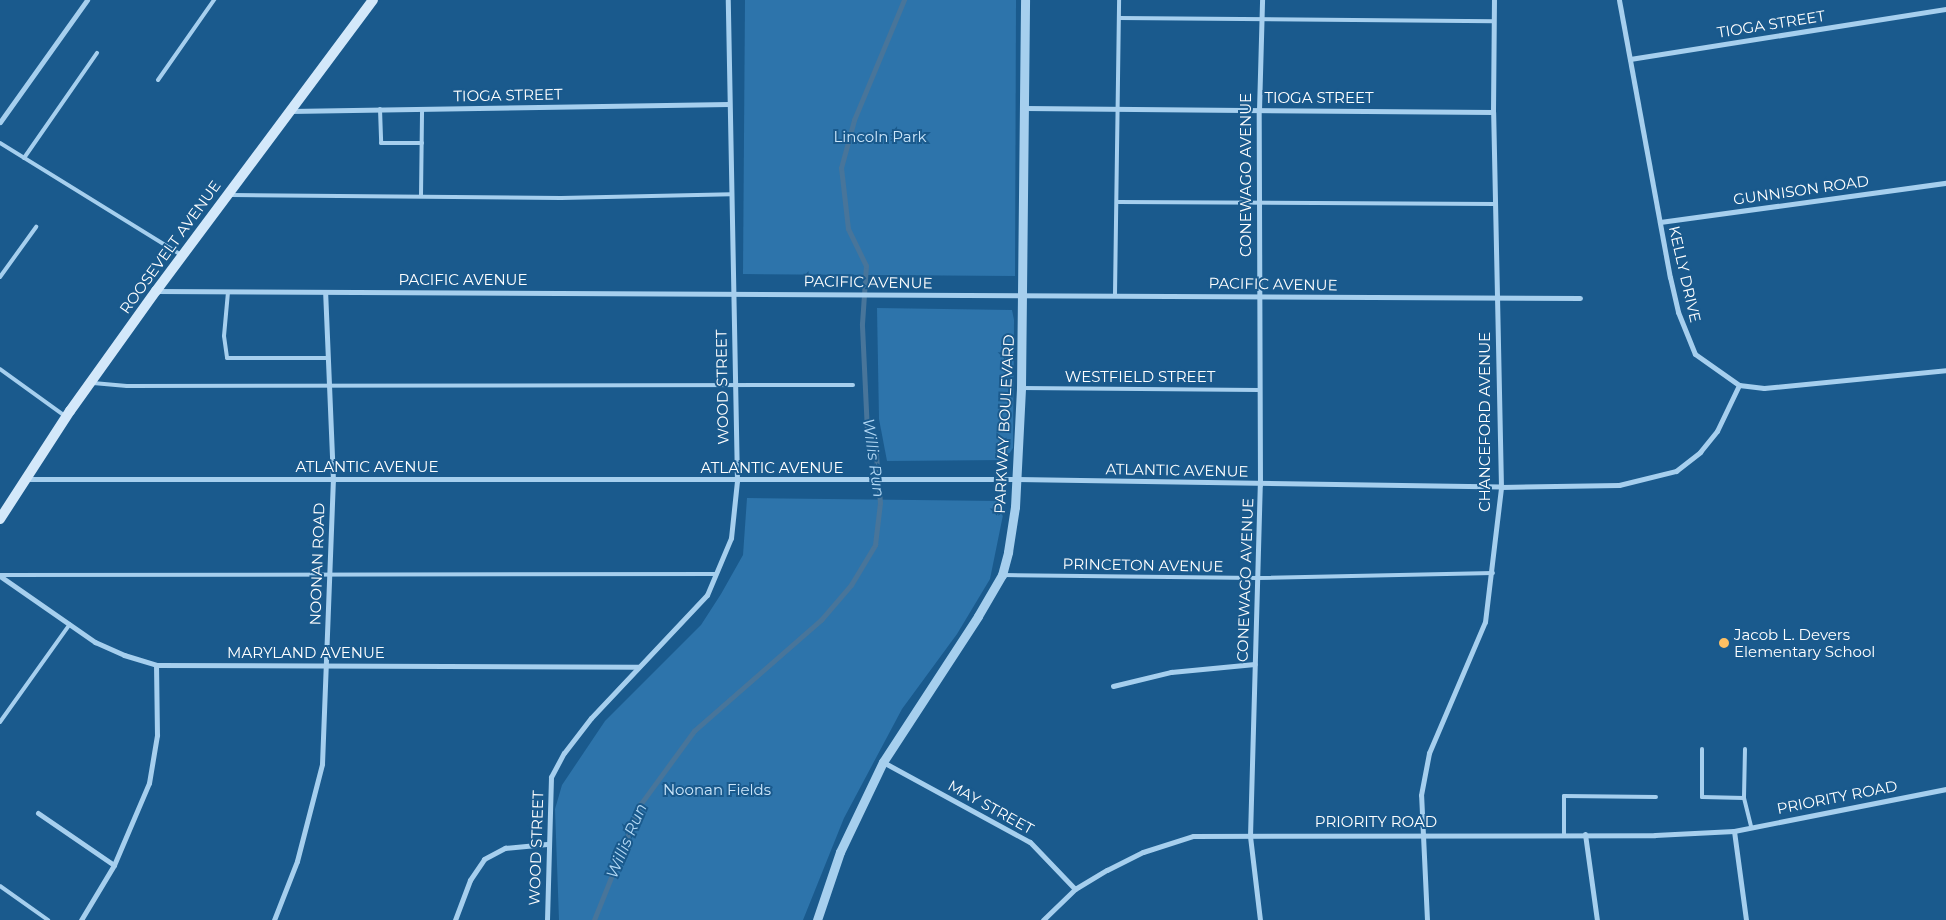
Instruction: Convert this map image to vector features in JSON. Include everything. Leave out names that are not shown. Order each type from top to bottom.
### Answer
[{"type":"main road","name":"ROOSEVELT AVENUE","points":[[0,519],[90,383],[156,291],[287,111],[373,0]]},
{"type":"street","points":[[0,122],[87,0]]},
{"type":"street","name":"WOOD STREET","points":[[547,920],[546,844],[551,777],[564,753],[591,718],[707,595],[718,574],[731,538],[737,481],[728,0]]},
{"type":"street","name":"PARKWAY BOULEVARD","points":[[817,920],[840,852],[883,762],[1002,574],[1012,531],[1017,479],[1021,388],[1025,0]]},
{"type":"street","name":"CONEWAGO AVENUE","points":[[1260,920],[1250,836],[1260,485],[1258,296],[1259,110],[1262,0]]},
{"type":"street","name":"CHANCEFORD AVENUE","points":[[1427,920],[1421,795],[1429,753],[1486,622],[1493,573],[1501,487],[1492,112],[1494,0]]},
{"type":"street","name":"KELLY DRIVE","points":[[1619,0],[1678,312],[1695,354],[1739,385],[1764,388],[1946,370]]},
{"type":"street","name":"TIOGA STREET","points":[[1630,60],[1946,9]]},
{"type":"street","name":"TIOGA STREET","points":[[287,111],[729,104]]},
{"type":"street","name":"TIOGA STREET","points":[[1024,108],[1492,112]]},
{"type":"street","name":"GUNNISON ROAD","points":[[1660,222],[1946,183]]},
{"type":"street","name":"PACIFIC AVENUE","points":[[156,291],[732,292],[848,295],[1022,296],[1115,294],[1497,299],[1580,298]]},
{"type":"street","name":"NOONAN ROAD","points":[[274,920],[296,861],[322,764],[333,480],[325,292]]},
{"type":"street","name":"ATLANTIC AVENUE","points":[[28,479],[737,481],[1017,479],[1260,485],[1501,487],[1619,485],[1676,471],[1700,452],[1717,431],[1739,385]]},
{"type":"street","name":"MARYLAND AVENUE","points":[[0,575],[109,649],[156,665],[638,667]]},
{"type":"street","points":[[1113,686],[1171,672],[1255,664]]},
{"type":"street","points":[[81,920],[114,865],[149,783],[156,735],[156,665]]},
{"type":"street","name":"MAY STREET","points":[[883,762],[1030,842],[1075,889]]},
{"type":"street","name":"PRIORITY ROAD","points":[[1043,920],[1075,889],[1142,852],[1193,836],[1586,834],[1734,831],[1946,789]]},
{"type":"street","points":[[38,813],[114,865]]},
{"type":"street","points":[[1734,831],[1746,920]]},
{"type":"street","points":[[1586,834],[1597,920]]},
{"type":"street","points":[[455,920],[470,880],[484,859],[505,848],[546,844]]},
{"type":"lane","points":[[158,80],[214,0]]},
{"type":"lane","points":[[1115,294],[1120,109],[1119,0]]},
{"type":"lane","points":[[1119,18],[1494,21]]},
{"type":"lane","points":[[24,158],[96,53]]},
{"type":"lane","points":[[380,109],[381,143],[422,143]]},
{"type":"lane","points":[[421,196],[422,109]]},
{"type":"lane","points":[[0,143],[183,256]]},
{"type":"lane","points":[[226,195],[561,198],[731,194]]},
{"type":"lane","points":[[1118,202],[1260,201],[1495,204]]},
{"type":"lane","points":[[0,276],[36,227]]},
{"type":"lane","points":[[228,292],[224,336],[227,358],[328,358]]},
{"type":"lane","points":[[0,368],[67,417]]},
{"type":"lane","points":[[90,383],[127,386],[328,384],[853,385]]},
{"type":"lane","name":"WESTFIELD STREET","points":[[1021,388],[1259,390]]},
{"type":"lane","name":"PRINCETON AVENUE","points":[[1002,574],[1257,578],[1493,573]]},
{"type":"lane","points":[[0,575],[718,574]]},
{"type":"lane","points":[[0,722],[70,624]]},
{"type":"lane","points":[[1702,749],[1702,797],[1744,798]]},
{"type":"lane","points":[[1745,749],[1744,798],[1750,827]]},
{"type":"lane","points":[[1564,834],[1564,796],[1656,797]]},
{"type":"lane","points":[[0,886],[48,920]]},
{"type":"green space","name":"Lincoln Park","points":[[745,0],[1016,0],[1015,276],[743,274]]},
{"type":"green space","points":[[877,308],[1012,310],[1014,320],[1013,448],[1005,460],[887,461],[879,419]]},
{"type":"green space","name":"Noonan Fields","points":[[747,498],[1000,501],[1003,515],[990,579],[957,634],[902,709],[844,818],[803,920],[559,920],[555,809],[562,785],[605,721],[701,625],[721,594],[743,555]]},
{"type":"waterway","name":"Willis Run","points":[[594,920],[640,805],[694,731],[821,620],[851,585],[875,545],[880,503],[876,455],[867,432],[862,324],[866,266],[848,229],[841,168],[854,120],[904,0]]},
{"type":"place","name":"Jacob L. Devers Elementary School","points":[[1724,643]]}]
